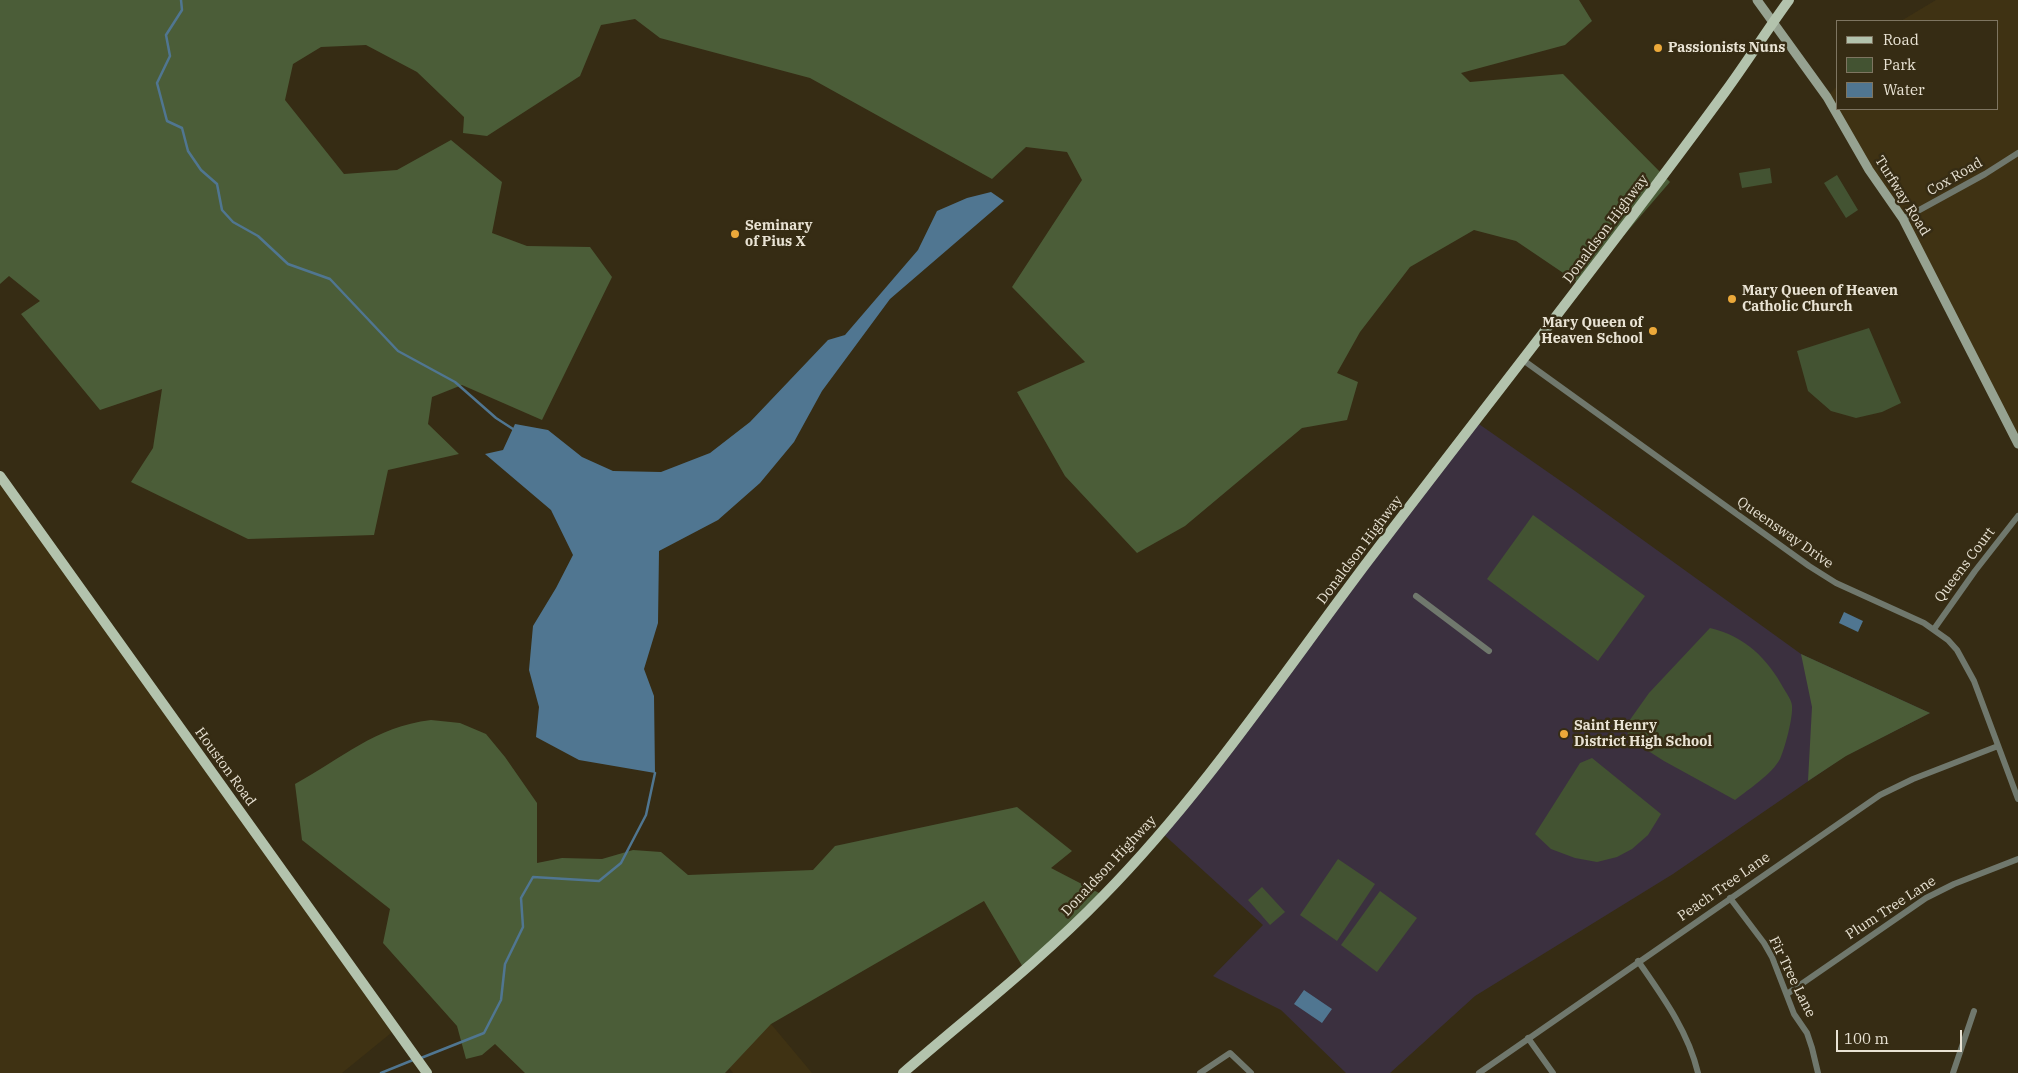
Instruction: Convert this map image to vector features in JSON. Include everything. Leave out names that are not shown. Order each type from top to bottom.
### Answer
[{"type":"main road","name":"Turfway Road","points":[[1757,0],[1827,97],[1869,170],[1903,219],[2018,444]]},
{"type":"main road","name":"Donaldson Highway","points":[[903,1073],[1062,935],[1102,897],[1161,832],[1208,776],[1368,562],[1726,92],[1789,0]]},
{"type":"main road","name":"Houston Road","points":[[0,476],[427,1073]]},
{"type":"street","name":"Cox Road","points":[[1903,219],[1985,174],[2018,152]]},
{"type":"street","name":"Queensway Drive","points":[[1522,360],[1809,566],[1836,583],[1934,629],[1948,640],[1965,664],[1974,681],[2018,799]]},
{"type":"street","name":"Queens Court","points":[[1934,629],[2018,516]]},
{"type":"street","points":[[1416,596],[1490,651]]},
{"type":"street","name":"Peach Tree Lane","points":[[1479,1073],[1880,794],[1998,746]]},
{"type":"street","name":"Plum Tree Lane","points":[[1787,994],[1926,898],[1954,884],[2018,859]]},
{"type":"street","name":"Fir Tree Lane","points":[[1730,898],[1764,943],[1794,1014],[1807,1033],[1818,1073]]},
{"type":"street","points":[[1638,961],[1673,1013],[1687,1038],[1698,1073]]},
{"type":"street","points":[[1953,1073],[1974,1011]]},
{"type":"street","points":[[1528,1038],[1552,1073]]},
{"type":"street","points":[[1200,1073],[1230,1053],[1251,1073]]},
{"type":"shaded area","points":[[1936,0],[2018,0],[2018,444],[1903,219],[1827,97],[1836,87],[1836,110],[1998,110],[1998,20],[1903,20]]},
{"type":"shaded area","name":"Saint Henry District High School","points":[[1476,422],[1801,654],[1930,713],[1845,756],[1673,874],[1475,996],[1390,1073],[1346,1073],[1281,1010],[1213,976],[1263,925],[1161,832]]},
{"type":"shaded area","points":[[0,476],[396,1029],[342,1073],[0,1073]]},
{"type":"shaded area","points":[[771,1024],[812,1073],[733,1073],[719,1054]]},
{"type":"green space","points":[[0,0],[1579,0],[1592,21],[1565,45],[1461,73],[1470,82],[1563,74],[1670,182],[1581,285],[1516,241],[1474,230],[1410,267],[1360,332],[1337,373],[1358,382],[1347,420],[1302,428],[1185,526],[1137,553],[1065,476],[1017,392],[1085,362],[1012,287],[1082,180],[1067,152],[1026,147],[992,179],[810,78],[660,38],[635,19],[601,25],[580,76],[487,136],[463,133],[464,117],[417,72],[366,45],[321,47],[293,64],[285,100],[344,174],[397,170],[451,140],[502,182],[492,233],[527,246],[590,247],[612,277],[542,420],[462,385],[432,397],[428,424],[459,454],[388,470],[374,535],[248,539],[131,482],[153,448],[162,389],[100,410],[21,314],[40,301],[9,276],[0,284]]},
{"type":"green space","points":[[1770,168],[1772,183],[1742,188],[1739,173]]},
{"type":"green space","points":[[1837,175],[1858,210],[1846,218],[1824,183]]},
{"type":"green space","points":[[1869,328],[1901,403],[1882,412],[1856,418],[1831,411],[1808,391],[1797,351]]},
{"type":"green space","points":[[1533,515],[1645,596],[1598,661],[1487,579]]},
{"type":"green space","points":[[1710,628],[1734,637],[1754,650],[1771,668],[1792,704],[1790,725],[1780,759],[1766,776],[1735,800],[1664,761],[1628,738],[1627,724],[1649,693]]},
{"type":"green space","points":[[1801,654],[1930,713],[1846,756],[1808,781],[1812,707]]},
{"type":"green space","points":[[431,720],[460,723],[486,734],[505,757],[537,803],[537,863],[562,858],[602,859],[633,850],[661,852],[688,875],[813,870],[835,846],[1017,807],[1072,851],[1051,868],[1101,894],[1024,969],[984,901],[771,1024],[725,1073],[525,1073],[495,1044],[482,1055],[466,1059],[457,1026],[383,943],[390,909],[302,840],[295,784],[376,736],[392,729]]},
{"type":"green space","points":[[1592,758],[1661,814],[1648,835],[1632,849],[1617,857],[1597,862],[1575,858],[1551,849],[1535,834],[1580,763]]},
{"type":"green space","points":[[1338,859],[1375,884],[1337,941],[1300,915]]},
{"type":"green space","points":[[1262,887],[1285,912],[1270,925],[1248,900]]},
{"type":"green space","points":[[1380,891],[1417,918],[1377,972],[1341,945]]},
{"type":"water","points":[[991,192],[1004,201],[890,299],[822,391],[794,442],[760,483],[718,520],[659,551],[658,623],[644,669],[654,696],[655,773],[579,760],[536,737],[539,707],[529,670],[533,626],[573,555],[551,510],[485,454],[503,450],[515,424],[548,430],[582,457],[613,471],[661,472],[710,453],[750,422],[828,340],[845,335],[918,250],[937,211],[967,198]]},
{"type":"water","points":[[1844,612],[1863,621],[1858,632],[1839,623]]},
{"type":"water","points":[[1304,990],[1332,1009],[1322,1023],[1294,1004]]},
{"type":"waterway","points":[[181,0],[182,10],[166,35],[170,56],[157,83],[167,121],[182,128],[188,151],[201,170],[217,184],[222,210],[233,222],[258,236],[288,264],[330,279],[398,351],[455,382],[496,418],[513,429]]},
{"type":"waterway","points":[[421,1058],[484,1033],[501,1000],[505,964],[523,927],[521,898],[533,877],[599,881],[621,863],[646,815],[655,773]]},
{"type":"waterway","points":[[381,1073],[413,1060]]},
{"type":"place","name":"Passionists Nuns","points":[[1658,48]]},
{"type":"place","name":"Seminary of Pius X","points":[[735,234]]},
{"type":"place","name":"Mary Queen of Heaven Catholic Church","points":[[1732,299]]},
{"type":"place","name":"Mary Queen of Heaven School","points":[[1653,331]]},
{"type":"place","name":"Saint Henry District High School","points":[[1564,734]]}]
